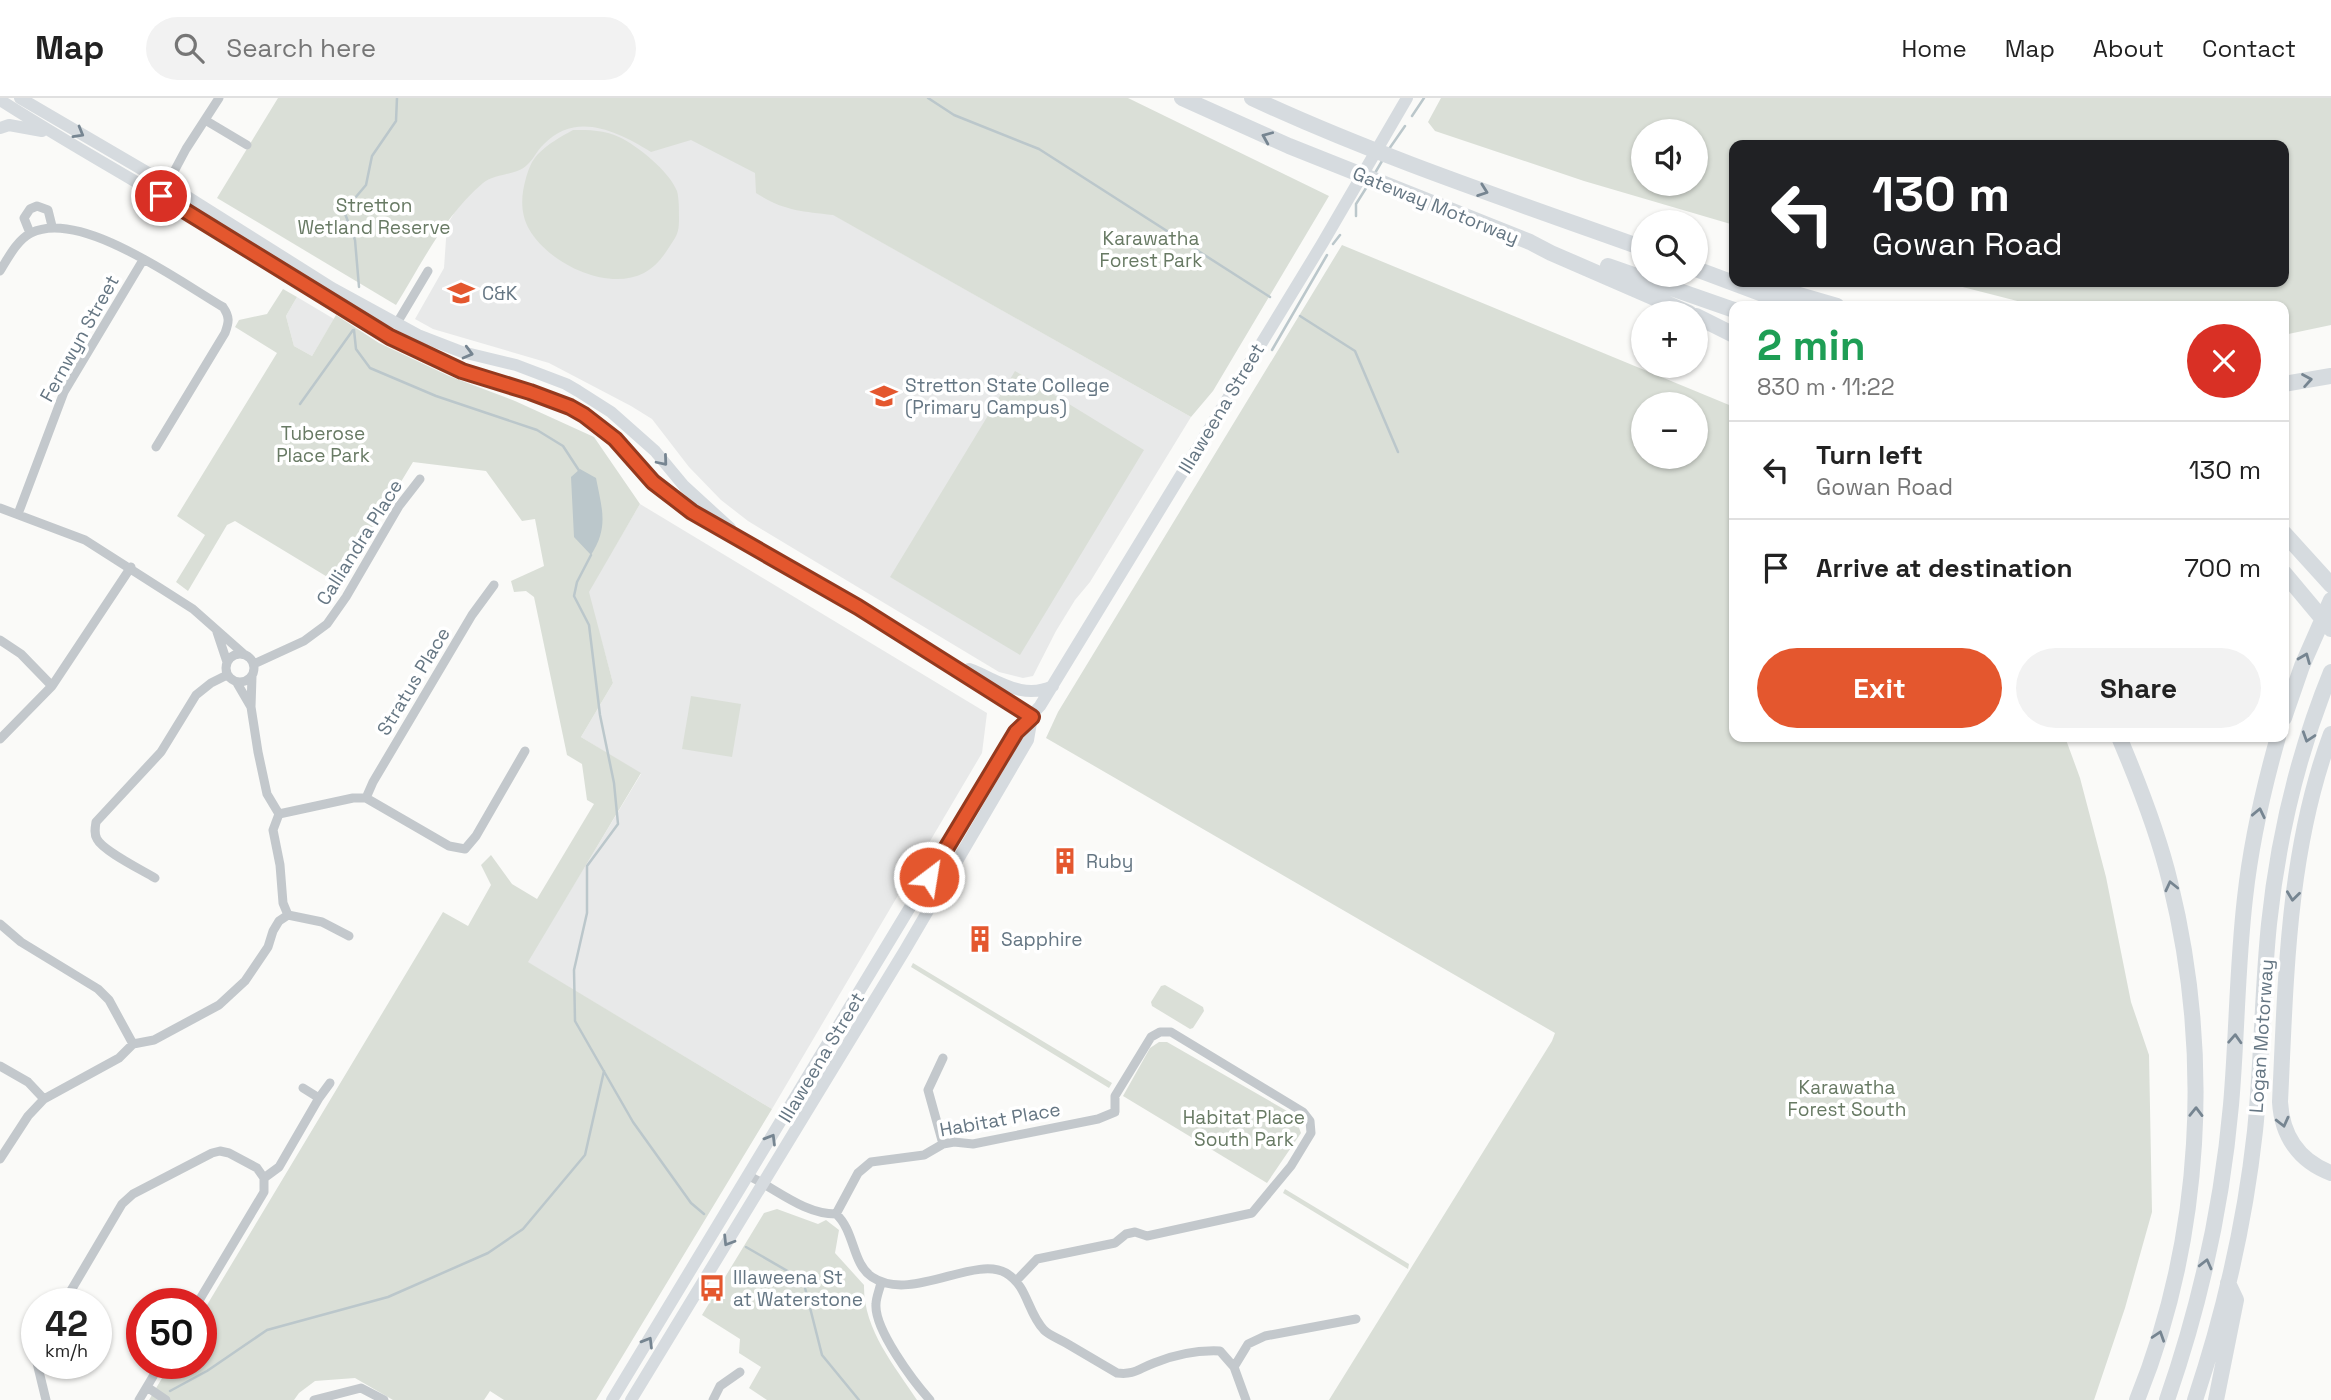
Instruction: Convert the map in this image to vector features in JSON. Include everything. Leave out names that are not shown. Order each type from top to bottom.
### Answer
[{"type":"highway","name":"Gateway Motorway","points":[[1182,98],[1243,127],[1530,242],[1661,301]]},
{"type":"highway","name":"Gateway Motorway","points":[[1252,98],[1419,168],[1631,244]]},
{"type":"highway","points":[[1530,242],[1552,245],[1729,308]]},
{"type":"highway","points":[[1708,265],[1729,273]]},
{"type":"highway","points":[[1708,273],[1729,281]]},
{"type":"highway","points":[[1744,287],[1782,301]]},
{"type":"highway","points":[[1773,287],[1820,301]]},
{"type":"highway","points":[[1708,322],[1729,332]]},
{"type":"highway","points":[[2289,383],[2331,376]]},
{"type":"highway","points":[[2289,538],[2331,585]]},
{"type":"highway","points":[[2289,578],[2331,629]]},
{"type":"highway","points":[[2289,704],[2331,600]]},
{"type":"highway","name":"Logan Motorway","points":[[2195,1400],[2213,1344],[2241,1219],[2254,1134],[2266,953],[2279,852],[2304,748],[2331,672]]},
{"type":"highway","points":[[2331,734],[2312,793],[2294,892],[2287,949],[2280,1102],[2281,1117],[2292,1144],[2315,1167],[2331,1173]]},
{"type":"highway","points":[[2121,742],[2141,788],[2170,881],[2186,955],[2195,1051],[2196,1118],[2185,1227],[2162,1326],[2137,1400]]},
{"type":"highway","name":"Logan Motorway","points":[[2167,1400],[2192,1320],[2210,1250],[2218,1204],[2231,1104],[2242,928],[2249,870],[2258,814],[2277,742]]},
{"type":"highway","points":[[2216,1400],[2236,1300],[2228,1283]]},
{"type":"main road","points":[[20,98],[390,337],[467,373],[530,392],[584,415],[615,439],[653,482],[678,503],[858,607],[1032,717]]},
{"type":"main road","name":"Illaweena Street","points":[[612,1400],[1016,732],[1032,717],[1053,686],[1322,244],[1407,98]]},
{"type":"main road","points":[[3,105],[49,132],[164,190],[332,288],[432,341],[516,366],[578,391],[611,412],[654,451],[684,486],[743,540]]},
{"type":"main road","points":[[0,128],[9,125],[49,132]]},
{"type":"main road","points":[[946,661],[1009,688],[1035,691],[1053,686]]},
{"type":"main road","name":"Illaweena Street","points":[[631,1400],[905,950],[1028,740],[1032,717]]},
{"type":"main road","points":[[891,941],[905,950]]},
{"type":"main road","points":[[793,1103],[813,1103]]},
{"type":"street","points":[[164,190],[219,98]]},
{"type":"street","points":[[205,120],[247,145]]},
{"type":"street","points":[[30,233],[24,218],[30,209],[37,206],[48,210],[52,226]]},
{"type":"street","points":[[0,271],[16,245],[30,233],[52,226],[93,235],[125,248],[223,307],[229,322],[225,333],[156,447]]},
{"type":"street","name":"Fernwyn Street","points":[[18,514],[64,392],[143,260]]},
{"type":"street","points":[[397,323],[428,271]]},
{"type":"street","name":"Calliandra Place","points":[[254,664],[304,641],[327,624],[346,597],[399,506],[420,479]]},
{"type":"street","points":[[0,508],[85,540],[131,567],[193,609],[254,664],[251,707],[267,794],[279,814]]},
{"type":"street","points":[[0,739],[52,686],[131,567]]},
{"type":"street","name":"Stratus Place","points":[[366,798],[465,626],[494,585]]},
{"type":"street","points":[[216,630],[227,662],[227,675]]},
{"type":"street","points":[[0,640],[21,654],[52,686]]},
{"type":"street","points":[[227,662],[233,656],[245,655]]},
{"type":"street","points":[[227,675],[237,683],[251,707]]},
{"type":"street","points":[[155,878],[104,847],[94,831],[96,822],[161,752],[196,695],[227,675]]},
{"type":"street","points":[[237,683],[246,682],[252,676]]},
{"type":"street","points":[[279,814],[353,797],[366,798],[449,846],[465,849],[476,836],[525,751]]},
{"type":"street","points":[[279,814],[273,830],[283,904],[288,915]]},
{"type":"street","points":[[0,1159],[28,1116],[44,1099],[119,1058],[132,1044],[153,1040],[219,1005],[245,981],[268,947],[279,921],[288,915],[322,922],[349,936]]},
{"type":"street","points":[[0,924],[21,942],[98,989],[109,1000],[132,1044]]},
{"type":"street","name":"Habitat Place","points":[[836,1214],[858,1172],[871,1162],[924,1155],[943,1144],[973,1144],[1098,1119],[1115,1112],[1115,1096],[1150,1037],[1160,1032],[1171,1032],[1303,1112],[1310,1121],[1311,1133],[1291,1166],[1252,1213],[1147,1236],[1135,1232],[1126,1234],[1115,1243],[1037,1259],[1016,1280]]},
{"type":"street","points":[[943,1058],[928,1090],[943,1144]]},
{"type":"street","points":[[0,1066],[27,1082],[44,1099]]},
{"type":"street","points":[[264,1178],[279,1167],[330,1083]]},
{"type":"street","points":[[303,1088],[320,1098]]},
{"type":"street","points":[[72,1288],[122,1204],[132,1194],[220,1151],[257,1168],[264,1178],[264,1192],[207,1288]]},
{"type":"street","points":[[749,1176],[808,1210],[836,1214],[846,1223],[857,1257],[870,1276],[881,1282],[906,1286],[981,1270],[998,1269],[1020,1283],[1034,1315],[1045,1331],[1117,1373],[1130,1374],[1152,1363],[1203,1350],[1220,1352],[1234,1367],[1246,1400]]},
{"type":"street","points":[[881,1282],[876,1304],[880,1325],[914,1382],[930,1400]]},
{"type":"street","points":[[1234,1367],[1248,1344],[1265,1336],[1356,1320]]},
{"type":"street","points":[[713,1400],[720,1386],[740,1372]]},
{"type":"street","points":[[41,1379],[46,1400]]},
{"type":"street","points":[[139,1400],[151,1379]]},
{"type":"street","points":[[146,1387],[166,1400]]},
{"type":"street","points":[[314,1400],[361,1388],[384,1400]]},
{"type":"shaded area","name":"Stretton State College (Primary Campus)","points":[[523,98],[627,98],[1191,417],[1090,582],[1056,631],[1033,676],[1023,678],[999,672],[748,521],[721,500],[689,467],[652,419],[631,406],[549,363],[433,329],[415,319],[444,268],[447,225]]},
{"type":"shaded area","points":[[297,297],[334,319],[312,356],[294,346],[286,316]]},
{"type":"shaded area","points":[[580,469],[596,478],[602,509],[600,536],[591,555],[574,537],[571,477]]},
{"type":"shaded area","points":[[640,504],[987,713],[982,753],[772,1109],[527,962],[641,774],[581,737],[613,683],[588,592]]},
{"type":"green space","name":"Karawatha Forest Park","points":[[278,98],[1128,98],[1329,196],[1213,391],[1191,417],[833,215],[793,209],[766,199],[756,193],[755,173],[691,140],[651,152],[624,137],[597,128],[569,128],[556,134],[522,169],[488,180],[469,196],[435,240],[396,305],[217,198]]},
{"type":"green space","points":[[1441,98],[2331,98],[2331,325],[2289,334],[2289,301],[2017,301],[1963,287],[2289,287],[2289,140],[1729,140],[1729,224],[1708,217],[1708,210],[1683,210],[1635,196],[1708,196],[1708,119],[1631,119],[1631,195],[1435,131],[1428,122]]},
{"type":"green space","points":[[573,130],[603,132],[627,141],[660,167],[677,191],[679,220],[676,235],[658,262],[644,273],[613,279],[580,271],[550,253],[529,229],[524,217],[522,197],[530,165],[546,147]]},
{"type":"green space","name":"Karawatha Forest South","points":[[1342,245],[1631,364],[1631,378],[1664,378],[1698,392],[1631,392],[1631,469],[1708,469],[1708,396],[1729,405],[1729,742],[2067,742],[2080,778],[2106,877],[2131,1002],[2149,1055],[2152,1212],[2125,1308],[2094,1400],[1329,1400],[1555,1033],[1046,738],[1058,712]]},
{"type":"green space","name":"Tuberose Place Park","points":[[283,289],[297,297],[286,316],[294,346],[312,356],[336,315],[379,343],[449,376],[515,401],[594,437],[640,504],[589,592],[613,683],[581,737],[641,773],[528,962],[772,1109],[596,1400],[504,1400],[490,1391],[484,1400],[393,1400],[355,1378],[315,1381],[294,1400],[149,1400],[161,1379],[217,1379],[217,1288],[443,912],[468,926],[491,885],[481,865],[491,855],[512,884],[537,899],[594,804],[587,800],[582,764],[567,755],[534,597],[526,591],[514,592],[511,581],[544,566],[535,519],[522,521],[486,471],[413,462],[339,584],[235,521],[227,525],[188,591],[176,582],[205,535],[177,516],[277,353],[235,327],[239,320],[267,314]]},
{"type":"green space","points":[[1015,371],[1144,450],[1020,655],[890,577]]},
{"type":"green space","points":[[691,696],[741,704],[732,757],[682,749]]},
{"type":"green space","points":[[913,963],[1112,1083],[1109,1088],[911,967]]},
{"type":"green space","points":[[1165,985],[1203,1007],[1204,1011],[1193,1028],[1190,1029],[1152,1006],[1151,1002],[1161,986]]},
{"type":"green space","name":"Habitat Place South Park","points":[[1159,1042],[1167,1042],[1294,1115],[1301,1133],[1267,1183],[1123,1096],[1150,1048]]},
{"type":"green space","points":[[1285,1189],[1409,1264],[1408,1269],[1283,1193]]},
{"type":"green space","points":[[777,1209],[818,1224],[826,1220],[839,1230],[835,1253],[864,1285],[865,1301],[874,1331],[917,1400],[767,1400],[749,1388],[761,1367],[739,1353],[740,1339],[702,1315],[764,1213]]},
{"type":"waterway","points":[[359,287],[355,240],[344,211],[366,185],[372,156],[396,121],[397,98]]},
{"type":"waterway","points":[[928,98],[954,115],[1039,149],[1270,297]]},
{"type":"waterway","points":[[1412,116],[1424,98]]},
{"type":"waterway","points":[[1389,149],[1405,126]]},
{"type":"waterway","points":[[1375,173],[1382,161]]},
{"type":"waterway","points":[[1356,216],[1356,204],[1368,185]]},
{"type":"waterway","points":[[1333,244],[1340,235]]},
{"type":"waterway","points":[[1272,350],[1327,255]]},
{"type":"waterway","points":[[1300,316],[1355,351],[1398,452]]},
{"type":"waterway","points":[[300,404],[353,330]]},
{"type":"waterway","points":[[354,330],[356,349],[370,368],[436,396],[537,430],[563,446],[580,472]]},
{"type":"waterway","points":[[591,555],[577,582],[574,596],[589,625],[618,824],[587,866],[587,913],[574,970],[575,1021],[633,1122],[691,1203],[704,1214]]},
{"type":"waterway","points":[[170,1391],[207,1371],[267,1330],[388,1297],[488,1253],[523,1229],[585,1155],[604,1071]]},
{"type":"waterway","points":[[746,1247],[803,1280],[822,1355],[859,1400]]},
{"type":"place","name":"C&K","points":[[461,293]]},
{"type":"place","name":"Stretton State College (Primary Campus)","points":[[884,396]]},
{"type":"place","name":"Ruby","points":[[1065,861]]},
{"type":"place","name":"Sapphire","points":[[980,939]]},
{"type":"place","name":"Illaweena St at Waterstone","points":[[712,1288]]},
{"type":"route","points":[[161,196],[390,337],[447,365],[477,377],[530,392],[584,415],[615,439],[653,482],[678,503],[858,607],[1032,717],[1016,732],[929,877]]},
{"type":"park label","name":"Stretton Wetland Reserve","points":[[374,216]]}]
